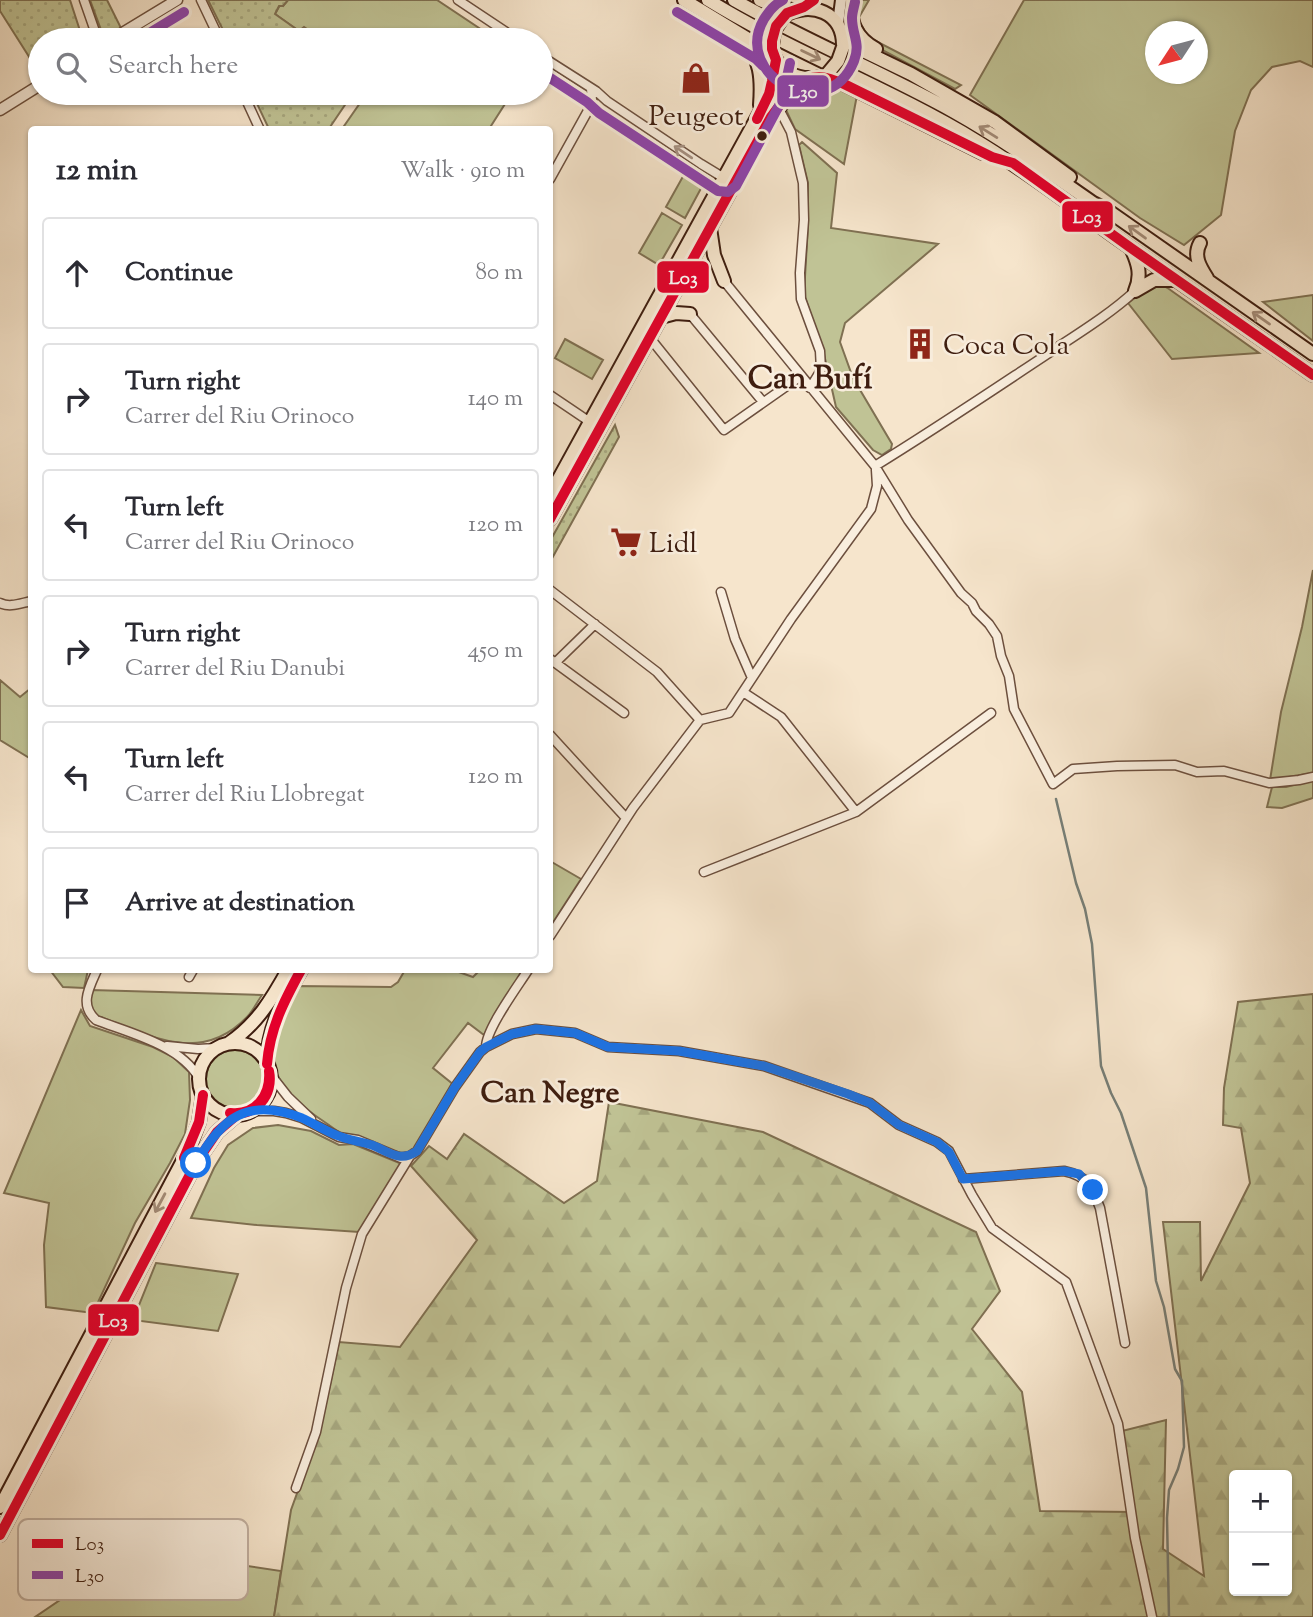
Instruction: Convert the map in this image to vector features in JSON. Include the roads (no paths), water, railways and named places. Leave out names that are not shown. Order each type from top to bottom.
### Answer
[{"type":"main road","points":[[684,0],[774,53],[783,69],[793,76],[819,76],[842,83],[992,158],[1013,163]]},
{"type":"main road","points":[[708,0],[763,32],[914,105],[1013,163],[1313,375]]},
{"type":"main road","points":[[734,0],[986,131],[1107,210],[1313,355]]},
{"type":"main road","points":[[553,514],[778,107],[792,92],[838,61],[843,42],[838,24],[831,15],[821,9],[774,6],[760,0]]},
{"type":"main road","points":[[838,24],[841,0]]},
{"type":"main road","points":[[852,0],[851,19],[860,38],[867,44],[951,90],[989,115],[995,122]]},
{"type":"main road","points":[[553,489],[759,116],[769,94],[774,31],[798,8]]},
{"type":"main road","points":[[737,31],[749,44],[758,62],[761,90],[759,116]]},
{"type":"main road","points":[[843,42],[911,74],[995,122],[1096,198],[1107,210]]},
{"type":"main road","points":[[710,228],[723,281]]},
{"type":"main road","points":[[1168,254],[1182,254],[1200,243],[1196,252],[1197,259],[1209,281]]},
{"type":"main road","points":[[1131,248],[1139,267],[1135,291]]},
{"type":"main road","points":[[694,258],[709,265],[723,281]]},
{"type":"main road","points":[[1135,291],[1154,279],[1176,280]]},
{"type":"main road","points":[[675,292],[690,314]]},
{"type":"main road","points":[[662,317],[676,313],[690,314]]},
{"type":"main road","points":[[553,473],[567,463]]},
{"type":"main road","points":[[0,1507],[188,1151],[199,1122],[202,1095],[199,1078],[203,1061],[216,1048],[229,1043],[255,1021],[286,973]]},
{"type":"main road","points":[[0,1535],[196,1163],[217,1132],[261,1103],[268,1093],[270,1086],[267,1050],[274,1020],[299,973]]},
{"type":"main road","points":[[229,1043],[251,1047],[261,1054],[269,1069]]},
{"type":"main road","points":[[202,1095],[211,1106],[224,1113],[244,1113]]},
{"type":"street","points":[[84,0],[94,28]]},
{"type":"street","points":[[131,28],[177,0]]},
{"type":"street","points":[[201,0],[214,28]]},
{"type":"street","points":[[458,0],[500,28]]},
{"type":"street","points":[[553,64],[724,178]]},
{"type":"street","points":[[553,174],[590,107],[591,89]]},
{"type":"street","points":[[0,110],[28,92]]},
{"type":"street","points":[[590,107],[599,101],[607,101]]},
{"type":"street","points":[[249,105],[258,126]]},
{"type":"street","points":[[778,107],[791,132],[803,183],[801,299],[820,351],[821,370],[810,388]]},
{"type":"street","points":[[723,281],[875,467],[908,520],[961,593],[989,624],[996,636],[1000,656],[1009,676],[1014,709],[1053,784],[1073,769],[1117,766],[1175,765],[1197,772],[1224,771],[1269,783],[1313,777]]},
{"type":"street","points":[[875,467],[1114,309],[1135,291]]},
{"type":"street","points":[[690,314],[763,402]]},
{"type":"street","points":[[650,338],[724,430],[800,376]]},
{"type":"street","points":[[553,397],[590,422]]},
{"type":"street","points":[[553,931],[626,818],[701,720],[729,713],[790,619],[871,509],[877,486],[875,467]]},
{"type":"street","points":[[553,592],[657,672],[701,720]]},
{"type":"street","points":[[721,592],[735,639],[752,678]]},
{"type":"street","points":[[0,603],[13,606],[28,602]]},
{"type":"street","points":[[553,660],[595,624]]},
{"type":"street","points":[[553,662],[624,713]]},
{"type":"street","points":[[743,692],[781,717],[856,812]]},
{"type":"street","points":[[704,872],[856,812],[991,713]]},
{"type":"street","points":[[553,738],[626,818]]},
{"type":"street","points":[[96,973],[86,999],[90,1015],[184,1059],[199,1078]]},
{"type":"street","points":[[486,1047],[485,1043],[492,1028],[526,973]]},
{"type":"street","points":[[296,1488],[316,1432],[345,1288],[362,1234],[475,1057],[486,1047],[512,1034],[536,1029],[575,1033],[608,1047],[679,1051],[764,1066],[870,1103],[899,1125],[937,1142],[949,1152],[992,1228],[1066,1282],[1118,1424],[1135,1538],[1152,1617]]},
{"type":"street","points":[[159,1045],[216,1048]]},
{"type":"street","points":[[269,1069],[288,1097],[321,1127]]},
{"type":"street","points":[[244,1113],[286,1113],[339,1137],[358,1140],[401,1158],[410,1156]]},
{"type":"street","points":[[963,1179],[1064,1171],[1079,1174],[1093,1190],[1100,1208],[1125,1343]]},
{"type":"waterway","points":[[1056,799],[1092,944],[1101,1066],[1121,1113],[1146,1188],[1156,1281],[1164,1307],[1175,1369],[1182,1381],[1184,1447],[1169,1490],[1167,1518],[1169,1617]]},
{"type":"place","name":"Peugeot","points":[[696,78]]},
{"type":"place","name":"Coca Cola","points":[[920,344]]},
{"type":"place","name":"Lidl","points":[[626,542]]},
{"type":"district","name":"Can Bufí","points":[[810,377]]},
{"type":"district","name":"Can Negre","points":[[550,1092]]}]
